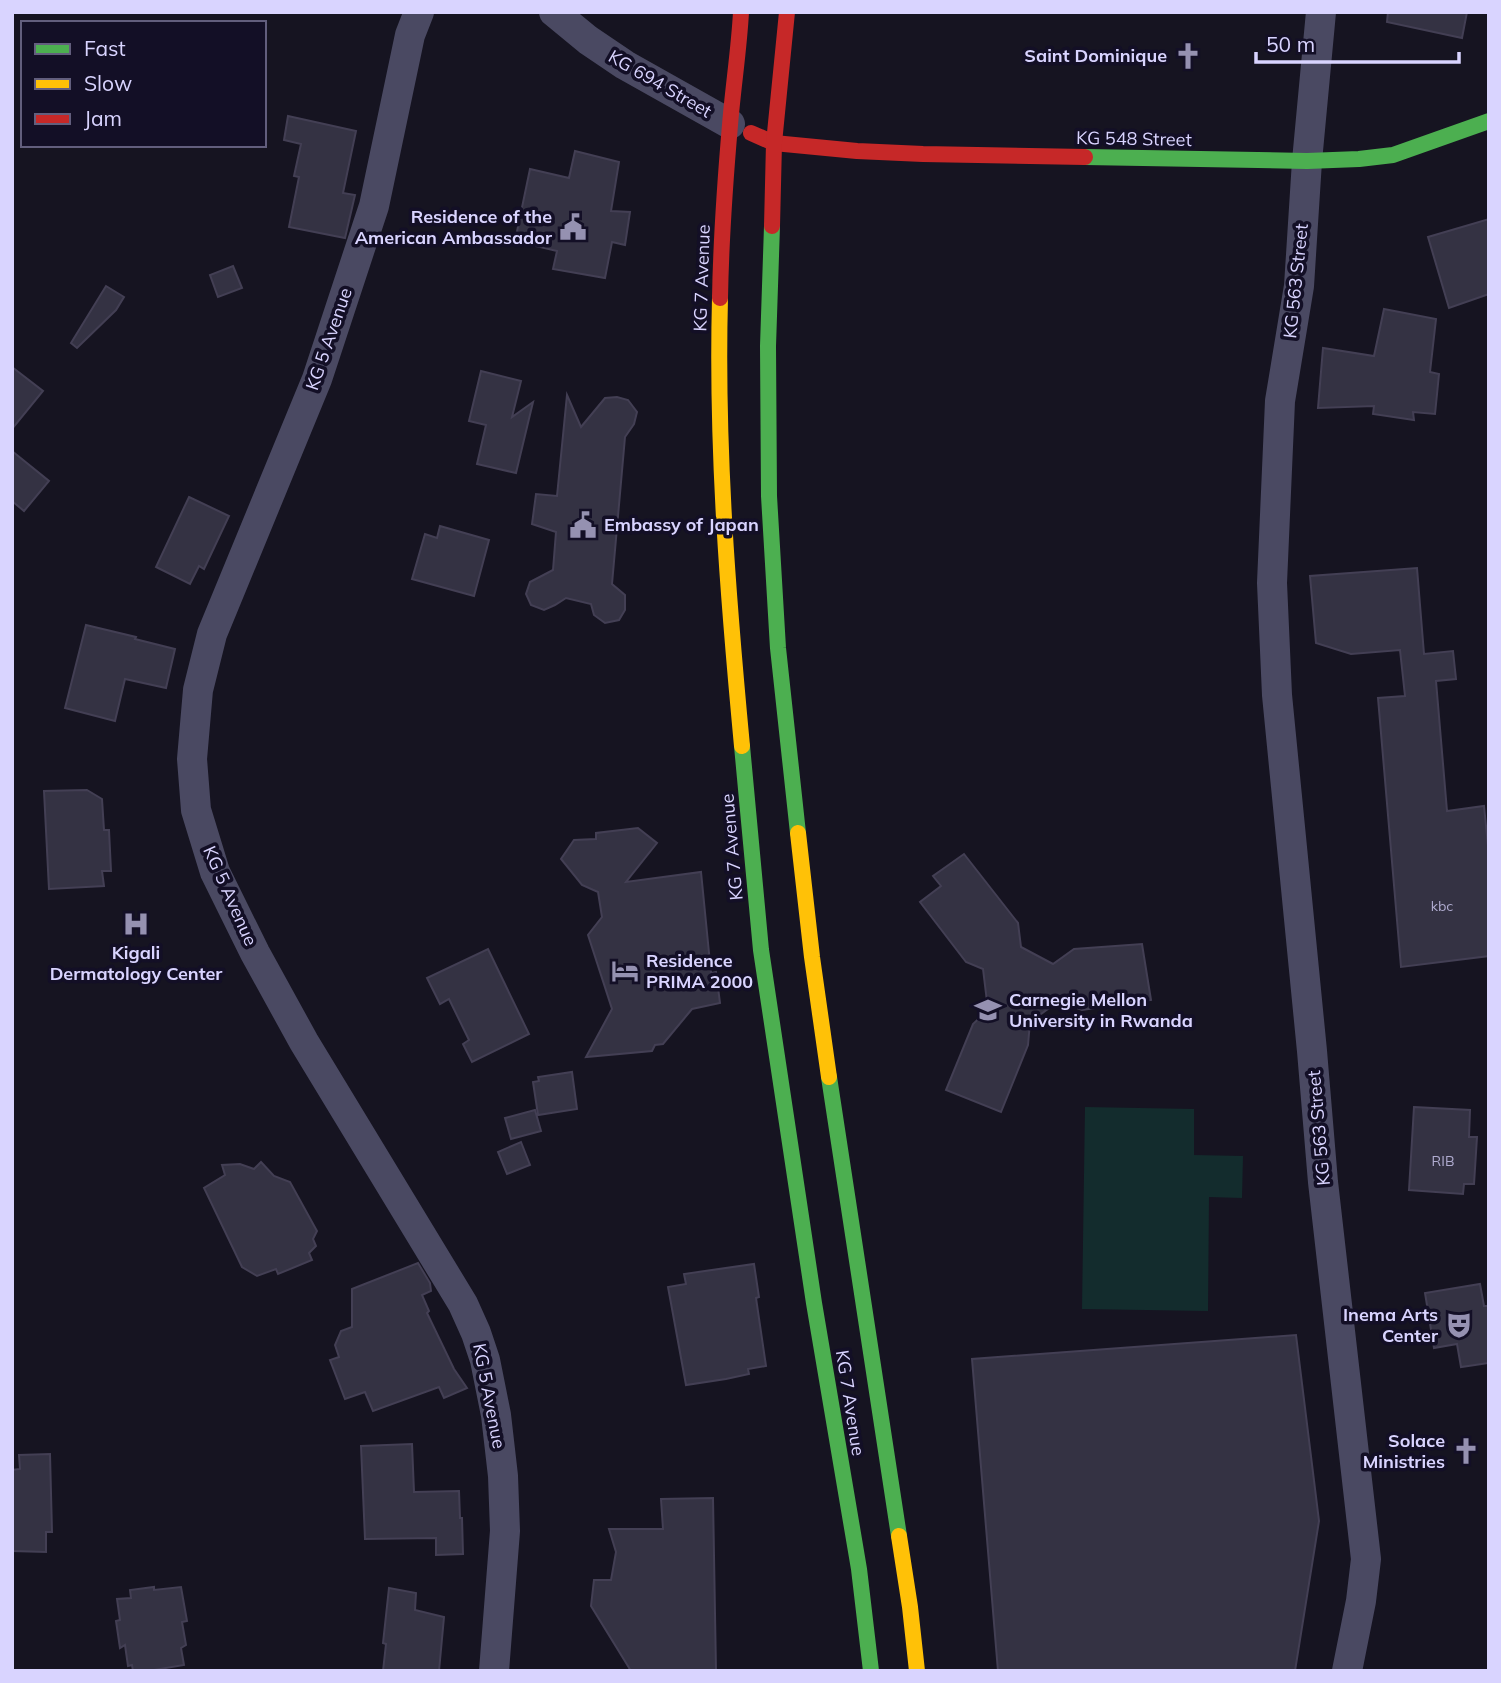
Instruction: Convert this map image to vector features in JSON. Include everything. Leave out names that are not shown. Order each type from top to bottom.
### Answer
[{"type":"main road","name":"KG 7 Avenue","points":[[741,12],[721,246],[718,368],[723,506],[735,675],[761,950],[812,1290],[859,1569],[871,1671]]},
{"type":"main road","name":"KG 7 Avenue","points":[[787,12],[774,143],[768,346],[769,482],[778,648],[812,957],[910,1607],[917,1671]]},
{"type":"main road","name":"KG 548 Street","points":[[774,143],[923,154],[1307,161],[1393,155],[1489,121]]},
{"type":"main road","name":"KG 694 Street","points":[[730,124],[774,143]]},
{"type":"street","name":"KG 5 Avenue","points":[[419,12],[410,35],[374,206],[329,342],[312,392],[212,634],[198,690],[192,759],[196,810],[215,872],[255,953],[304,1042],[463,1304],[485,1360],[496,1415],[503,1476],[505,1531],[494,1671]]},
{"type":"street","name":"KG 694 Street","points":[[554,12],[587,40],[625,65],[730,124]]},
{"type":"street","name":"KG 563 Street","points":[[1321,12],[1299,286],[1280,401],[1272,583],[1278,695],[1323,1182],[1366,1559],[1347,1671]]},
{"type":"green space","points":[[1085,1107],[1194,1109],[1194,1155],[1243,1156],[1242,1198],[1209,1197],[1208,1311],[1082,1309]]},
{"type":"building","points":[[1388,12],[1467,12],[1462,38],[1387,22]]},
{"type":"building","points":[[288,116],[356,131],[343,193],[355,195],[345,238],[289,227],[299,177],[294,176],[301,144],[284,140]]},
{"type":"building","name":"Residence of the American Ambassador","points":[[575,151],[619,162],[611,211],[630,212],[625,245],[612,242],[605,278],[553,269],[557,251],[515,241],[530,169],[569,178]]},
{"type":"building","points":[[1489,219],[1489,294],[1449,308],[1428,237]]},
{"type":"building","points":[[233,266],[242,288],[218,297],[210,275]]},
{"type":"building","points":[[106,286],[124,297],[116,310],[77,348],[71,343]]},
{"type":"building","points":[[1384,309],[1436,319],[1430,372],[1439,374],[1435,414],[1413,412],[1414,420],[1373,414],[1374,406],[1318,408],[1323,348],[1374,356]]},
{"type":"building","points":[[12,367],[43,391],[12,429]]},
{"type":"building","points":[[481,371],[521,381],[512,417],[533,402],[516,473],[477,464],[486,425],[469,421]]},
{"type":"building","points":[[567,395],[581,427],[605,398],[628,400],[637,412],[634,424],[625,437],[612,584],[625,595],[625,610],[619,620],[605,623],[594,615],[591,604],[566,598],[544,610],[531,605],[526,594],[530,582],[553,570],[556,532],[532,524],[536,494],[557,496]]},
{"type":"building","points":[[12,451],[49,481],[24,511],[12,501]]},
{"type":"building","points":[[189,497],[229,516],[204,569],[199,566],[190,584],[156,567]]},
{"type":"building","points":[[440,526],[489,540],[474,596],[412,579],[425,534],[437,538]]},
{"type":"building","points":[[1417,568],[1424,654],[1453,651],[1456,679],[1436,681],[1447,811],[1484,806],[1489,856],[1489,956],[1401,967],[1378,698],[1405,696],[1400,650],[1351,654],[1316,643],[1310,576]]},
{"type":"building","points":[[86,625],[175,649],[166,688],[125,679],[115,721],[65,708]]},
{"type":"building","points":[[87,790],[102,799],[104,830],[109,830],[111,871],[102,871],[104,886],[49,889],[44,791]]},
{"type":"building","points":[[638,828],[657,843],[626,882],[701,872],[711,973],[716,972],[720,1003],[692,1009],[663,1044],[655,1045],[652,1051],[586,1057],[612,1009],[588,935],[602,917],[598,892],[582,885],[561,859],[574,840],[596,839],[596,833]]},
{"type":"building","points":[[964,854],[1018,923],[1021,947],[1053,964],[1074,949],[1142,944],[1151,1000],[1082,1010],[1059,1001],[1030,1022],[1028,1045],[1001,1112],[946,1090],[973,1024],[988,1010],[983,969],[966,962],[920,902],[941,886],[933,876]]},
{"type":"building","points":[[488,949],[529,1034],[472,1062],[463,1044],[469,1040],[449,999],[440,1004],[427,978]]},
{"type":"building","points":[[572,1072],[577,1109],[538,1115],[533,1082],[539,1081],[538,1077]]},
{"type":"building","points":[[1414,1107],[1470,1110],[1469,1137],[1477,1137],[1474,1184],[1464,1184],[1463,1194],[1409,1190]]},
{"type":"building","points":[[535,1110],[541,1131],[511,1139],[505,1118]]},
{"type":"building","points":[[521,1142],[530,1165],[507,1174],[498,1152]]},
{"type":"building","points":[[261,1162],[274,1176],[290,1182],[317,1231],[313,1239],[316,1246],[309,1253],[312,1260],[278,1274],[276,1269],[257,1276],[242,1267],[204,1188],[225,1175],[222,1165],[240,1164],[254,1169]]},
{"type":"building","points":[[418,1263],[430,1283],[431,1291],[422,1295],[429,1311],[427,1313],[454,1369],[467,1388],[444,1398],[439,1387],[373,1411],[365,1392],[345,1399],[330,1360],[339,1357],[335,1345],[341,1331],[352,1327],[352,1289]]},
{"type":"building","points":[[754,1264],[766,1366],[748,1369],[749,1374],[686,1385],[668,1287],[686,1284],[684,1274]]},
{"type":"building","name":"Inema Arts Center","points":[[1480,1284],[1484,1306],[1489,1306],[1489,1363],[1461,1367],[1457,1344],[1434,1348],[1425,1293]]},
{"type":"building","points":[[1296,1335],[1319,1521],[1295,1671],[998,1671],[972,1359]]},
{"type":"building","points":[[412,1444],[414,1492],[459,1491],[463,1554],[436,1555],[436,1538],[365,1539],[361,1446]]},
{"type":"building","points":[[50,1454],[52,1532],[46,1532],[46,1552],[12,1551],[12,1470],[20,1469],[19,1455]]},
{"type":"building","points":[[713,1498],[716,1671],[631,1671],[591,1606],[594,1580],[611,1580],[616,1552],[609,1529],[663,1529],[661,1499]]},
{"type":"building","points":[[154,1587],[154,1590],[181,1587],[187,1621],[182,1622],[186,1645],[181,1648],[184,1665],[133,1671],[132,1665],[128,1666],[125,1645],[120,1648],[116,1621],[120,1620],[117,1599],[131,1598],[130,1590]]},
{"type":"building","points":[[389,1588],[416,1593],[415,1610],[444,1617],[439,1671],[383,1671]]},
{"type":"traffic: fast","points":[[1085,157],[1307,161],[1359,159],[1393,155],[1489,121]]},
{"type":"traffic: fast","points":[[772,226],[768,346],[769,496],[778,648],[798,833]]},
{"type":"traffic: fast","points":[[742,746],[761,950],[814,1303],[859,1569],[871,1671]]},
{"type":"traffic: fast","points":[[829,1077],[899,1536]]},
{"type":"traffic: slow","points":[[720,298],[724,522],[742,746]]},
{"type":"traffic: slow","points":[[798,833],[829,1077]]},
{"type":"traffic: slow","points":[[899,1536],[917,1671]]},
{"type":"traffic: jam","points":[[720,298],[726,168],[741,12]]},
{"type":"traffic: jam","points":[[772,226],[774,143],[787,12]]},
{"type":"traffic: jam","points":[[751,133],[774,143],[857,151],[1085,157]]},
{"type":"place","name":"Saint Dominique","points":[[1188,56]]},
{"type":"place","name":"Residence of the American Ambassador","points":[[573,227]]},
{"type":"place","name":"Embassy of Japan","points":[[583,525]]},
{"type":"place","name":"Kigali Dermatology Center","points":[[136,924]]},
{"type":"place","name":"Residence PRIMA 2000","points":[[625,971]]},
{"type":"place","name":"Carnegie Mellon University in Rwanda","points":[[988,1010]]},
{"type":"place","name":"Inema Arts Center","points":[[1459,1325]]},
{"type":"place","name":"Solace Ministries","points":[[1466,1451]]}]
